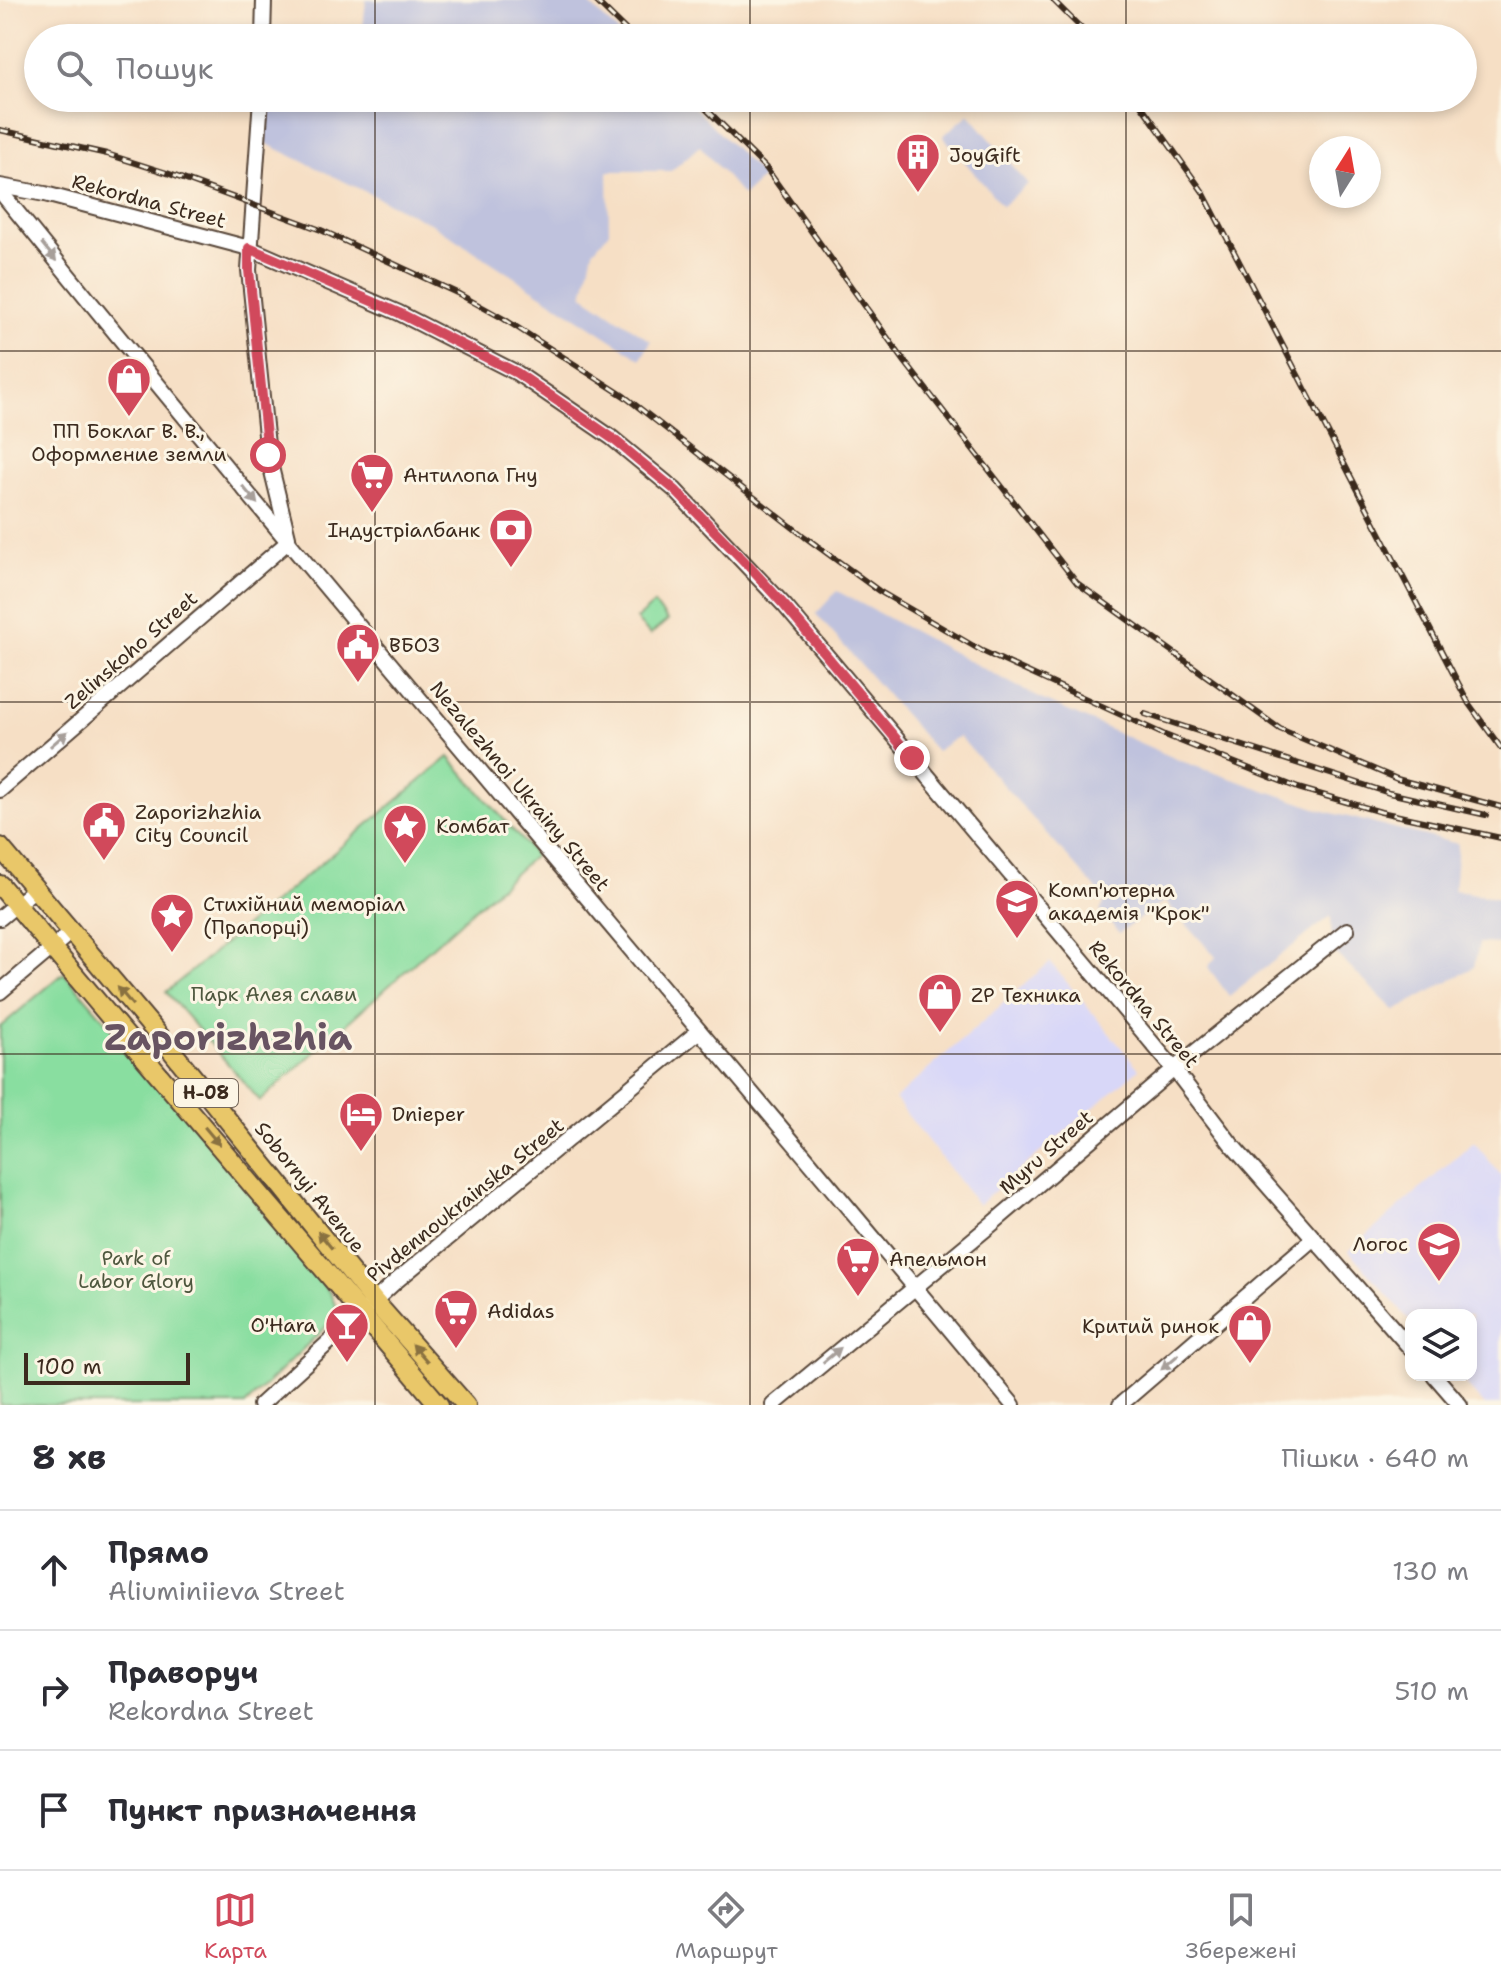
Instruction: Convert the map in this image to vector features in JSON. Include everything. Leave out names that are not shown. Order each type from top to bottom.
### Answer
[{"type":"main road","name":"Sobornyi Avenue","points":[[0,847],[167,1045],[368,1306],[439,1405]]},
{"type":"main road","name":"Sobornyi Avenue","points":[[0,885],[51,950],[368,1306],[466,1405]]},
{"type":"street","points":[[263,24],[264,0]]},
{"type":"street","points":[[261,112],[249,270],[268,455],[289,541]]},
{"type":"street","name":"Rekordna Street","points":[[0,189],[45,194],[249,248],[399,313],[517,373],[612,438],[675,490],[785,606],[1174,1069],[1232,1145],[1405,1342]]},
{"type":"street","name":"Nezalezhnoi Ukrainy Street","points":[[0,189],[321,583],[1013,1405]]},
{"type":"street","name":"Zelinskoho Street","points":[[0,790],[289,541]]},
{"type":"street","points":[[0,918],[35,889]]},
{"type":"street","name":"Myru Street","points":[[773,1405],[1174,1069],[1347,930]]},
{"type":"street","points":[[0,992],[71,932]]},
{"type":"street","name":"Pivdennoukrainska Street","points":[[260,1405],[368,1306],[699,1031]]},
{"type":"street","points":[[1120,1405],[1314,1238]]},
{"type":"street","points":[[1439,1381],[1460,1405]]},
{"type":"shaded area","points":[[366,0],[585,0],[610,24],[363,24]]},
{"type":"shaded area","points":[[269,112],[699,112],[763,177],[743,196],[700,146],[671,171],[608,171],[609,232],[593,251],[583,295],[651,341],[641,359],[432,224],[265,143],[265,120]]},
{"type":"shaded area","points":[[969,114],[1028,184],[1002,206],[943,136]]},
{"type":"shaded area","points":[[837,591],[1043,700],[1181,761],[1324,811],[1458,844],[1454,890],[1501,899],[1501,944],[1479,943],[1474,967],[1395,1011],[1332,950],[1331,916],[1229,996],[1208,967],[1216,957],[1165,901],[1119,933],[1100,911],[1106,900],[959,736],[936,751],[816,614]]},
{"type":"shaded area","points":[[1050,962],[1139,1069],[978,1205],[895,1099]]},
{"type":"shaded area","name":"Логос","points":[[1474,1142],[1501,1175],[1501,1405],[1484,1405],[1462,1381],[1477,1381],[1477,1309],[1405,1309],[1405,1315],[1349,1251]]},
{"type":"green space","points":[[654,604],[668,620],[650,635],[636,619]]},
{"type":"green space","name":"Парк Алея слави","points":[[449,757],[535,855],[260,1101],[166,992]]},
{"type":"green space","name":"Park of Labor Glory","points":[[64,973],[164,1088],[330,1293],[339,1314],[245,1405],[0,1405],[0,1027]]},
{"type":"railway","points":[[595,0],[620,24]]},
{"type":"railway","points":[[1053,0],[1077,24]]},
{"type":"railway","points":[[709,112],[766,168],[905,362],[1077,583],[1280,729],[1397,779],[1501,807]]},
{"type":"railway","points":[[1146,112],[1203,192],[1469,704],[1501,748]]},
{"type":"railway","points":[[0,130],[107,154],[167,173],[321,230],[459,294],[624,396],[879,591],[982,651],[1165,735],[1298,788],[1381,812],[1501,838]]},
{"type":"railway","points":[[1145,714],[1389,793],[1486,815]]},
{"type":"place","name":"JoyGift","points":[[918,194]]},
{"type":"place","name":"ПП Боклаг В. В., Оформление земли","points":[[129,418]]},
{"type":"place","name":"Антилопа Гну","points":[[372,514]]},
{"type":"place","name":"Індустріалбанк","points":[[511,569]]},
{"type":"place","name":"ВБОЗ","points":[[358,684]]},
{"type":"place","name":"Zaporizhzhia City Council","points":[[104,862]]},
{"type":"place","name":"Комбат","points":[[405,865]]},
{"type":"place","name":"Комп'ютерна академія \"Крок\"","points":[[1017,940]]},
{"type":"place","name":"Стихійний меморіал (Прапорці)","points":[[172,954]]},
{"type":"place","name":"ZP Техника","points":[[940,1034]]},
{"type":"place","name":"Dnieper","points":[[361,1153]]},
{"type":"place","name":"Логос","points":[[1439,1283]]},
{"type":"place","name":"Апельмон","points":[[858,1298]]},
{"type":"place","name":"Adidas","points":[[456,1350]]},
{"type":"place","name":"O'Hara","points":[[347,1364]]},
{"type":"place","name":"Критий ринок","points":[[1250,1365]]},
{"type":"district","name":"Zaporizhzhia","points":[[228,1037]]},
{"type":"route","points":[[268,455],[249,248],[399,313],[517,373],[612,438],[675,490],[746,563],[912,758]]}]
